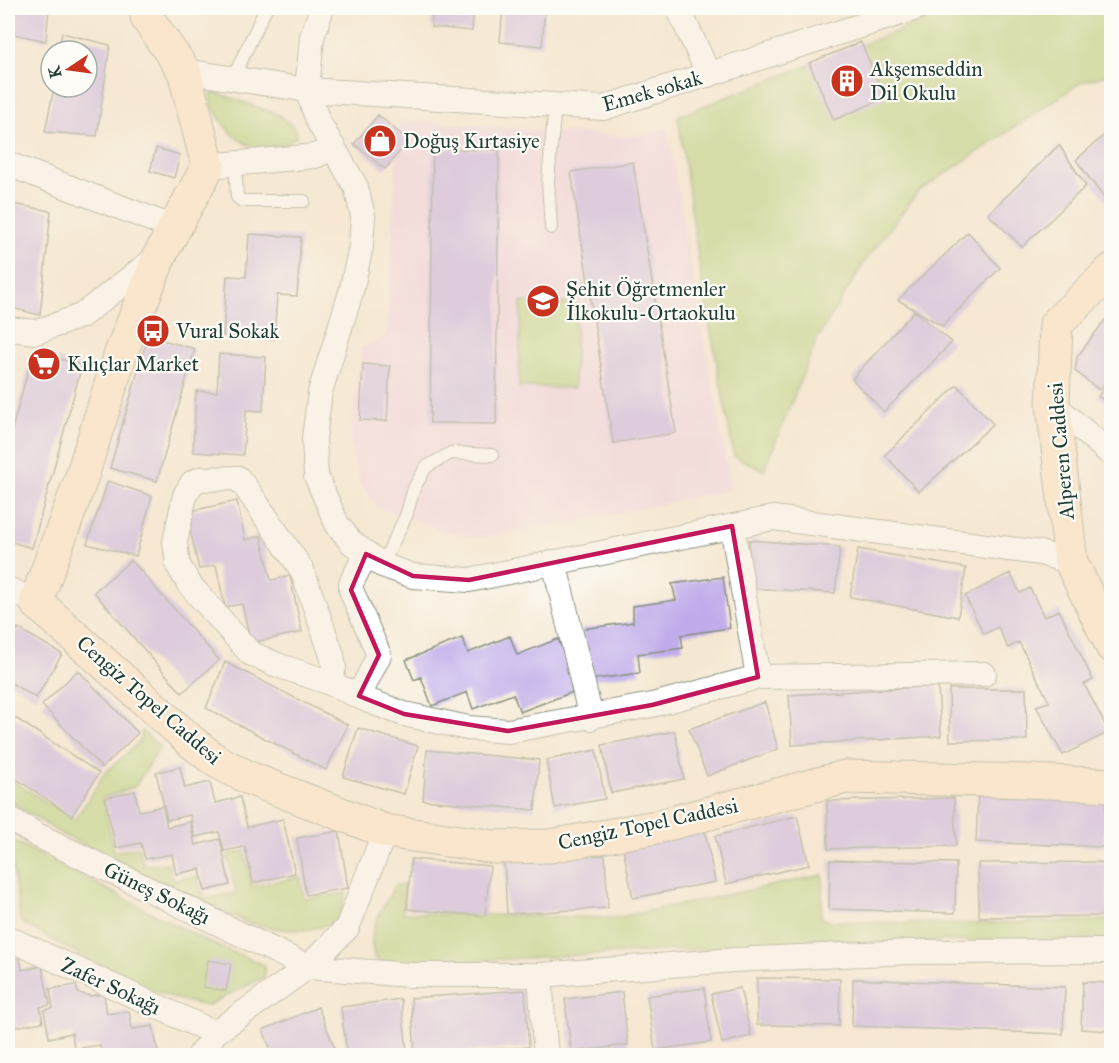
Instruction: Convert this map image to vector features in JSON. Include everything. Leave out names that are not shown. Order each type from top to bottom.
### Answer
[{"type":"street","points":[[147,8],[147,18],[184,71],[222,165],[315,156],[333,148]]},
{"type":"street","points":[[322,8],[312,37],[307,90],[318,121],[356,187],[363,216],[361,246],[351,292],[320,392],[314,438],[316,476],[337,524],[351,542],[374,560],[413,576],[469,580],[774,518],[1040,553],[1071,562]]},
{"type":"street","points":[[678,8],[709,75]]},
{"type":"street","name":"Emek sokak","points":[[184,71],[307,90],[603,108],[916,8]]},
{"type":"street","points":[[8,164],[167,241],[81,316],[36,332],[8,329]]},
{"type":"street","name":"Cengiz Topel Caddesi","points":[[222,165],[167,241],[121,353],[81,479],[22,596],[216,761],[297,799],[385,831],[495,847],[550,846],[656,826],[845,777],[1112,785]]},
{"type":"street","name":"Alperen Caddesi","points":[[1112,270],[1056,324],[1053,404],[1071,562],[1112,646]]},
{"type":"street","points":[[1053,404],[1112,455]]},
{"type":"street","points":[[328,682],[334,668],[332,655],[302,570],[246,488],[238,478],[200,479],[192,483],[185,495],[175,542],[178,565],[189,584],[250,653],[404,714],[468,728],[508,731],[591,718],[652,705],[758,677],[984,674]]},
{"type":"street","points":[[732,525],[758,677]]},
{"type":"street","points":[[359,696],[379,656],[351,590],[351,583],[374,560]]},
{"type":"street","points":[[554,562],[591,718]]},
{"type":"street","name":"Güneş Sokağı","points":[[8,818],[37,835],[308,967]]},
{"type":"street","points":[[199,1056],[215,1033],[308,967],[347,928],[385,831]]},
{"type":"street","name":"Zafer Sokağı","points":[[8,938],[215,1033]]},
{"type":"street","points":[[308,967],[409,975],[540,975],[746,959],[909,952],[1112,951]]},
{"type":"street","points":[[540,975],[545,1047],[549,1056]]},
{"type":"lane","points":[[233,78],[266,8]]},
{"type":"lane","points":[[552,228],[548,181],[555,105]]},
{"type":"lane","points":[[222,165],[237,197],[242,201],[304,201]]},
{"type":"lane","points":[[374,560],[406,516],[414,488],[426,467],[451,453],[492,455]]},
{"type":"highlighted area","points":[[732,526],[758,677],[652,705],[508,731],[404,714],[359,696],[379,655],[351,590],[366,554],[413,576],[469,580]]},
{"type":"shaded area","name":"Şehit Öğretmenler İlkokulu-Ortaokulu","points":[[399,120],[629,137],[667,128],[731,490],[580,521],[478,538],[446,532],[378,508],[359,482],[350,444],[361,348],[387,335]]},
{"type":"green space","points":[[956,8],[1111,8],[1111,74],[1082,82],[918,192],[865,261],[816,341],[764,471],[734,456],[701,277],[678,116]]},
{"type":"green space","points":[[215,92],[279,115],[296,129],[296,137],[275,147],[264,148],[245,143],[228,130],[213,108],[210,95]]},
{"type":"green space","points":[[521,302],[576,304],[574,388],[519,387]]},
{"type":"green space","points":[[142,731],[160,747],[135,787],[103,798],[114,852],[139,847],[143,865],[168,863],[172,880],[197,876],[205,899],[236,893],[227,854],[244,851],[252,886],[300,877],[304,899],[346,893],[339,918],[317,928],[305,930],[281,929],[245,922],[63,835],[8,800],[8,778],[75,820],[104,774],[140,741]]},
{"type":"green space","points":[[8,838],[210,943],[265,965],[264,977],[207,1006],[159,993],[111,972],[21,922]]},
{"type":"green space","points":[[823,875],[821,918],[829,921],[958,924],[1112,920],[1111,939],[817,943],[389,965],[375,959],[372,949],[376,921],[395,885],[404,885],[403,913],[615,918]]},
{"type":"building","points":[[8,8],[49,8],[46,39],[8,33]]},
{"type":"building","points":[[433,8],[474,8],[472,31],[431,27]]},
{"type":"building","points":[[503,8],[545,8],[542,46],[500,42]]},
{"type":"building","points":[[62,33],[86,39],[61,39]]},
{"type":"building","points":[[99,42],[110,45],[97,136],[45,132],[52,99],[99,99]]},
{"type":"building","name":"Akşemseddin Dil Okulu","points":[[861,42],[885,98],[834,120],[809,63]]},
{"type":"building","points":[[378,115],[409,141],[385,169],[354,144]]},
{"type":"building","points":[[1112,128],[1112,198],[1107,202],[1076,160]]},
{"type":"building","points":[[1059,145],[1086,186],[1022,247],[988,214]]},
{"type":"building","points":[[156,148],[180,155],[174,178],[150,171]]},
{"type":"building","points":[[433,149],[499,150],[496,424],[430,423]]},
{"type":"building","points":[[633,162],[676,433],[613,443],[571,172]]},
{"type":"building","points":[[8,203],[51,211],[40,315],[8,307]]},
{"type":"building","points":[[968,232],[1000,268],[942,326],[898,300]]},
{"type":"building","points":[[249,234],[301,237],[297,296],[277,295],[274,339],[223,336],[227,276],[246,277]]},
{"type":"building","points":[[914,311],[952,342],[884,412],[852,379]]},
{"type":"building","points":[[1105,320],[1112,325],[1112,375],[1099,390],[1075,371],[1077,357]]},
{"type":"building","points":[[148,336],[195,349],[157,481],[110,468]]},
{"type":"building","points":[[33,352],[82,365],[32,548],[8,541],[8,444]]},
{"type":"building","points":[[219,354],[266,357],[263,411],[246,410],[243,455],[193,452],[196,391],[217,392]]},
{"type":"building","points":[[363,364],[390,366],[387,421],[360,420]]},
{"type":"building","points":[[1112,378],[1112,407],[1098,396]]},
{"type":"building","points":[[957,385],[993,424],[919,492],[885,455]]},
{"type":"building","points":[[108,481],[152,496],[136,556],[87,544]]},
{"type":"building","points":[[237,501],[245,540],[261,536],[271,580],[290,576],[302,632],[251,643],[242,604],[225,607],[216,565],[199,569],[186,512]]},
{"type":"building","points":[[749,540],[840,547],[835,593],[748,588]]},
{"type":"building","points":[[858,549],[966,568],[958,617],[850,597]]},
{"type":"building","points":[[131,560],[219,660],[182,693],[94,592]]},
{"type":"building","points":[[1010,573],[1020,593],[1030,588],[1044,617],[1059,610],[1093,680],[1084,684],[1109,732],[1063,755],[1036,706],[1049,702],[1019,642],[1008,648],[998,627],[984,634],[965,596]]},
{"type":"building","points":[[723,577],[730,628],[681,635],[683,648],[638,654],[640,673],[589,680],[582,629],[633,622],[633,606],[676,600],[672,584]]},
{"type":"building","points":[[8,622],[15,626],[8,639]]},
{"type":"building","points":[[18,628],[62,654],[36,698],[8,681],[8,646]]},
{"type":"building","points":[[510,636],[517,655],[558,639],[578,690],[520,712],[513,694],[473,709],[467,692],[432,706],[421,677],[414,680],[406,660],[462,638],[468,653]]},
{"type":"building","points":[[225,662],[348,725],[326,770],[206,708]]},
{"type":"building","points":[[78,670],[138,733],[102,768],[42,705]]},
{"type":"building","points":[[938,686],[941,736],[792,745],[789,695]]},
{"type":"building","points":[[949,689],[1026,689],[1027,740],[950,741]]},
{"type":"building","points":[[765,702],[778,749],[707,776],[689,729]]},
{"type":"building","points":[[8,713],[99,773],[72,816],[8,773]]},
{"type":"building","points":[[358,728],[418,746],[404,794],[343,777]]},
{"type":"building","points":[[675,731],[684,779],[611,793],[602,745]]},
{"type":"building","points":[[427,750],[539,760],[535,810],[423,800]]},
{"type":"building","points":[[596,750],[605,799],[555,808],[546,760]]},
{"type":"building","points":[[180,767],[185,788],[210,782],[215,803],[240,797],[247,827],[283,819],[295,873],[253,883],[245,847],[224,851],[219,832],[195,837],[190,815],[167,820],[156,772]]},
{"type":"building","points":[[135,791],[139,811],[163,806],[167,827],[190,822],[195,845],[220,839],[230,885],[205,891],[200,869],[176,874],[172,854],[145,859],[141,843],[116,848],[105,798]]},
{"type":"building","points":[[978,791],[1106,796],[1104,847],[976,842]]},
{"type":"building","points":[[954,798],[956,846],[828,849],[827,801]]},
{"type":"building","points":[[797,816],[809,865],[726,884],[715,836]]},
{"type":"building","points":[[339,831],[348,888],[306,895],[297,838]]},
{"type":"building","points":[[705,831],[715,882],[633,898],[623,848]]},
{"type":"building","points":[[605,855],[608,908],[507,914],[504,861]]},
{"type":"building","points":[[411,859],[490,866],[485,916],[407,909]]},
{"type":"building","points":[[830,860],[956,863],[955,913],[829,909]]},
{"type":"building","points":[[1107,862],[1108,916],[979,917],[978,863]]},
{"type":"building","points":[[20,958],[22,970],[42,966],[50,1005],[40,1007],[43,1022],[16,1027],[13,1013],[8,1014],[8,960]]},
{"type":"building","points":[[208,960],[231,964],[226,991],[203,987]]},
{"type":"building","points":[[757,978],[840,979],[839,1026],[757,1025]]},
{"type":"building","points":[[853,979],[1065,987],[1063,1034],[852,1026]]},
{"type":"building","points":[[1083,982],[1112,983],[1112,1031],[1081,1029]]},
{"type":"building","points":[[76,985],[78,993],[90,996],[104,994],[107,1014],[129,1011],[132,1029],[153,1026],[159,1056],[101,1056],[100,1045],[74,1049],[72,1033],[49,1038],[44,1010],[53,1008],[50,989]]},
{"type":"building","points":[[704,988],[711,1042],[655,1050],[647,996]]},
{"type":"building","points":[[740,988],[751,1036],[722,1043],[711,994]]},
{"type":"building","points":[[525,990],[529,1047],[415,1055],[411,998]]},
{"type":"building","points":[[622,992],[628,1045],[571,1052],[565,999]]},
{"type":"building","points":[[401,999],[407,1050],[347,1056],[341,1007]]},
{"type":"building","points":[[318,1007],[338,1056],[273,1056],[263,1030]]},
{"type":"place","name":"Akşemseddin Dil Okulu","points":[[847,81]]},
{"type":"place","name":"Doğuş Kırtasiye","points":[[380,141]]},
{"type":"place","name":"Şehit Öğretmenler İlkokulu-Ortaokulu","points":[[543,301]]},
{"type":"place","name":"Vural Sokak","points":[[153,331]]},
{"type":"place","name":"Kılıçlar Market","points":[[44,364]]}]
